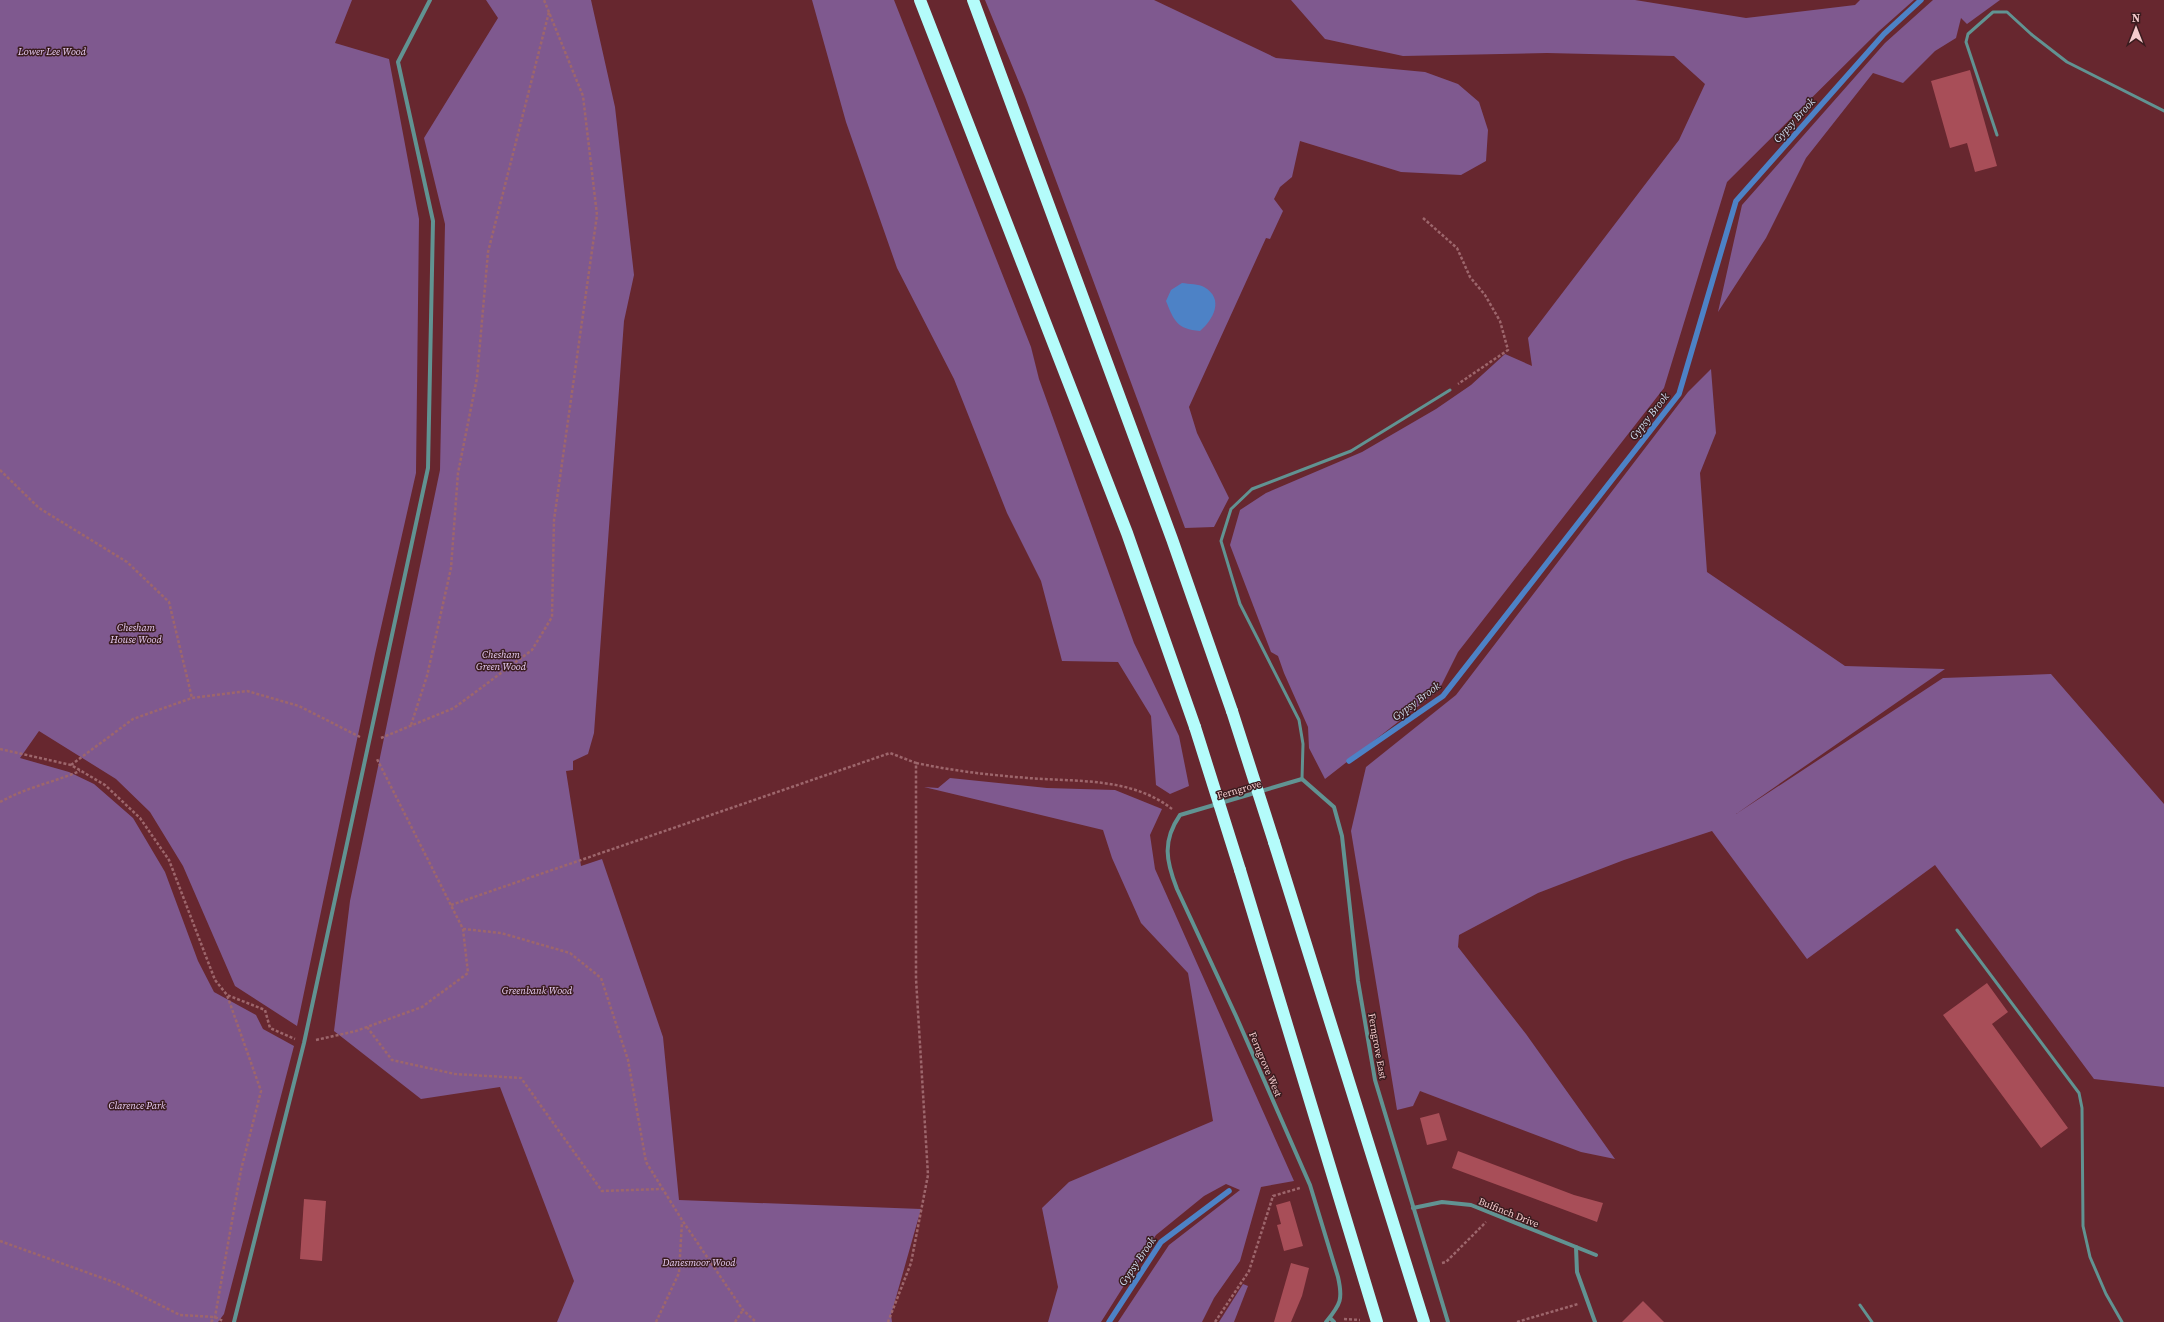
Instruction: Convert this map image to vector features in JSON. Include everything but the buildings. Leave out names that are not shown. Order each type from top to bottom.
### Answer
[{"type":"highway","points":[[920,0],[1127,533],[1195,727],[1240,870],[1377,1322]]},
{"type":"highway","points":[[973,0],[1172,539],[1232,711],[1424,1322]]},
{"type":"street","points":[[234,1322],[304,1043],[428,468],[433,221],[398,62],[430,0]]},
{"type":"street","name":"Ferngrove","points":[[1180,815],[1302,779]]},
{"type":"street","name":"Ferngrove East","points":[[1302,779],[1334,807],[1340,829],[1358,981],[1375,1080],[1448,1322]]},
{"type":"street","name":"Ferngrove West","points":[[1180,815],[1170,828],[1167,852],[1168,867],[1236,1016],[1310,1185],[1338,1277],[1341,1292],[1338,1309],[1326,1322]]},
{"type":"street","name":"Bulfinch Drive","points":[[1413,1208],[1442,1202],[1454,1202],[1471,1205],[1596,1255]]},
{"type":"street","points":[[1576,1247],[1577,1272],[1595,1322]]},
{"type":"street","points":[[1330,1318],[1334,1322]]},
{"type":"lane","points":[[1997,134],[1966,42],[1968,34],[1975,26],[1993,12],[2001,10],[2007,12],[2031,34],[2067,62],[2164,111]]},
{"type":"lane","points":[[1302,779],[1303,744],[1299,720],[1240,604],[1221,541],[1231,509],[1252,489],[1351,451],[1450,390]]},
{"type":"lane","points":[[1957,930],[2079,1093],[2082,1108],[2082,1226],[2090,1257],[2106,1294],[2122,1322]]},
{"type":"lane","points":[[1860,1305],[1872,1322]]},
{"type":"path","points":[[369,742],[454,708],[532,650],[552,617],[554,520],[597,215],[583,96],[544,0]]},
{"type":"path","points":[[411,726],[427,676],[451,568],[458,473],[477,378],[488,252],[549,12]]},
{"type":"path","points":[[1423,218],[1457,248],[1470,277],[1485,295],[1500,321],[1508,350],[1450,390]]},
{"type":"path","points":[[0,470],[39,508],[127,562],[169,602],[192,698]]},
{"type":"path","points":[[71,765],[132,720],[192,698],[247,691],[299,706],[369,742],[463,929],[468,973],[422,1007],[367,1027],[304,1043],[270,1028],[265,1010],[227,995]]},
{"type":"path","points":[[0,748],[71,765],[104,785],[140,818],[169,860],[215,980],[227,995],[261,1091],[242,1170],[215,1317],[211,1322]]},
{"type":"path","points":[[451,905],[890,753],[916,763],[962,772],[1110,783],[1140,790],[1162,801],[1180,815]]},
{"type":"path","points":[[888,1322],[911,1263],[928,1175],[916,979],[916,763]]},
{"type":"path","points":[[0,802],[18,792],[49,784],[80,771]]},
{"type":"path","points":[[463,929],[501,933],[570,953],[601,978],[628,1060],[646,1162],[682,1220],[743,1310],[756,1322]]},
{"type":"path","points":[[367,1027],[392,1060],[455,1074],[521,1078],[602,1191],[662,1189]]},
{"type":"path","points":[[1215,1322],[1249,1271],[1273,1196],[1310,1185]]},
{"type":"path","points":[[1431,1267],[1446,1262],[1484,1226],[1490,1213]]},
{"type":"path","points":[[656,1322],[678,1273],[682,1220]]},
{"type":"path","points":[[0,1241],[116,1283],[180,1315],[215,1317],[225,1322]]},
{"type":"path","points":[[1517,1322],[1587,1301]]},
{"type":"path","points":[[735,1322],[743,1310]]},
{"type":"green space","points":[[0,0],[352,0],[335,43],[389,59],[419,219],[416,473],[375,654],[297,1026],[235,986],[183,866],[150,812],[116,779],[39,731],[20,758],[69,772],[94,784],[133,818],[165,872],[198,961],[214,992],[256,1015],[263,1029],[294,1046],[224,1314],[218,1322],[0,1322]]},
{"type":"green space","points":[[486,0],[591,0],[615,107],[634,275],[624,321],[594,733],[588,754],[573,761],[573,770],[566,771],[581,866],[602,859],[663,1037],[679,1200],[921,1209],[891,1315],[892,1322],[557,1322],[574,1281],[500,1087],[421,1099],[334,1031],[350,901],[440,470],[445,224],[424,138],[498,18]]},
{"type":"green space","points":[[812,0],[894,0],[1031,347],[1039,379],[1134,643],[1179,736],[1189,786],[1170,794],[1156,785],[1151,716],[1118,662],[1062,661],[1041,581],[1007,513],[954,379],[897,268],[846,122]]},
{"type":"green space","points":[[985,0],[1154,0],[1276,58],[1425,72],[1458,84],[1479,102],[1488,130],[1486,161],[1461,175],[1401,172],[1300,141],[1292,177],[1280,187],[1274,199],[1283,211],[1270,239],[1266,238],[1189,407],[1197,433],[1229,498],[1214,527],[1185,528],[1025,97]]},
{"type":"green space","points":[[1291,0],[1635,0],[1746,18],[1855,5],[1860,0],[1914,0],[1878,32],[1727,182],[1664,388],[1458,652],[1439,690],[1325,779],[1309,748],[1308,727],[1278,656],[1271,652],[1230,545],[1240,510],[1266,493],[1362,452],[1436,409],[1471,385],[1505,354],[1532,366],[1528,338],[1679,140],[1705,84],[1674,56],[1547,53],[1403,56],[1325,39]]},
{"type":"green space","points":[[1933,0],[2000,0],[1967,24],[1961,18],[1956,38],[1935,51],[1903,83],[1873,73],[1806,158],[1766,238],[1718,312],[1742,205],[1885,43]]},
{"type":"green space","points":[[1711,369],[1716,433],[1700,473],[1707,572],[1845,666],[1945,669],[1736,814],[1943,678],[2051,674],[2164,804],[2164,1087],[2094,1079],[1935,865],[1807,959],[1712,831],[1624,860],[1538,893],[1459,935],[1458,947],[1526,1034],[1615,1159],[1581,1152],[1420,1091],[1413,1106],[1397,1110],[1351,831],[1366,767],[1456,695],[1688,392]]},
{"type":"green space","points":[[950,778],[1047,788],[1115,790],[1162,809],[1150,835],[1155,869],[1294,1181],[1261,1187],[1240,1261],[1214,1298],[1202,1322],[1118,1322],[1169,1245],[1240,1190],[1226,1184],[1204,1196],[1156,1235],[1101,1322],[1048,1322],[1058,1287],[1042,1208],[1069,1182],[1213,1121],[1188,973],[1141,923],[1112,858],[1103,830],[924,787],[938,788]]},
{"type":"green space","points":[[1243,1284],[1248,1286],[1234,1322],[1219,1322]]},
{"type":"water","points":[[1182,283],[1202,286],[1214,297],[1215,309],[1213,315],[1200,331],[1186,328],[1177,323],[1171,314],[1166,301],[1171,290]]},
{"type":"waterway","name":"Gypsy Brook","points":[[1349,761],[1443,696],[1679,394],[1736,201],[1884,34],[1921,0]]},
{"type":"waterway","name":"Gypsy Brook","points":[[1109,1322],[1161,1242],[1229,1191]]},
{"type":"park label","name":"Lower Lee Wood","points":[[52,51]]},
{"type":"park label","name":"Chesham House Wood","points":[[136,632]]},
{"type":"park label","name":"Chesham Green Wood","points":[[501,660]]},
{"type":"park label","name":"Greenbank Wood","points":[[537,990]]},
{"type":"park label","name":"Clarence Park","points":[[137,1105]]},
{"type":"park label","name":"Danesmoor Wood","points":[[699,1262]]}]
